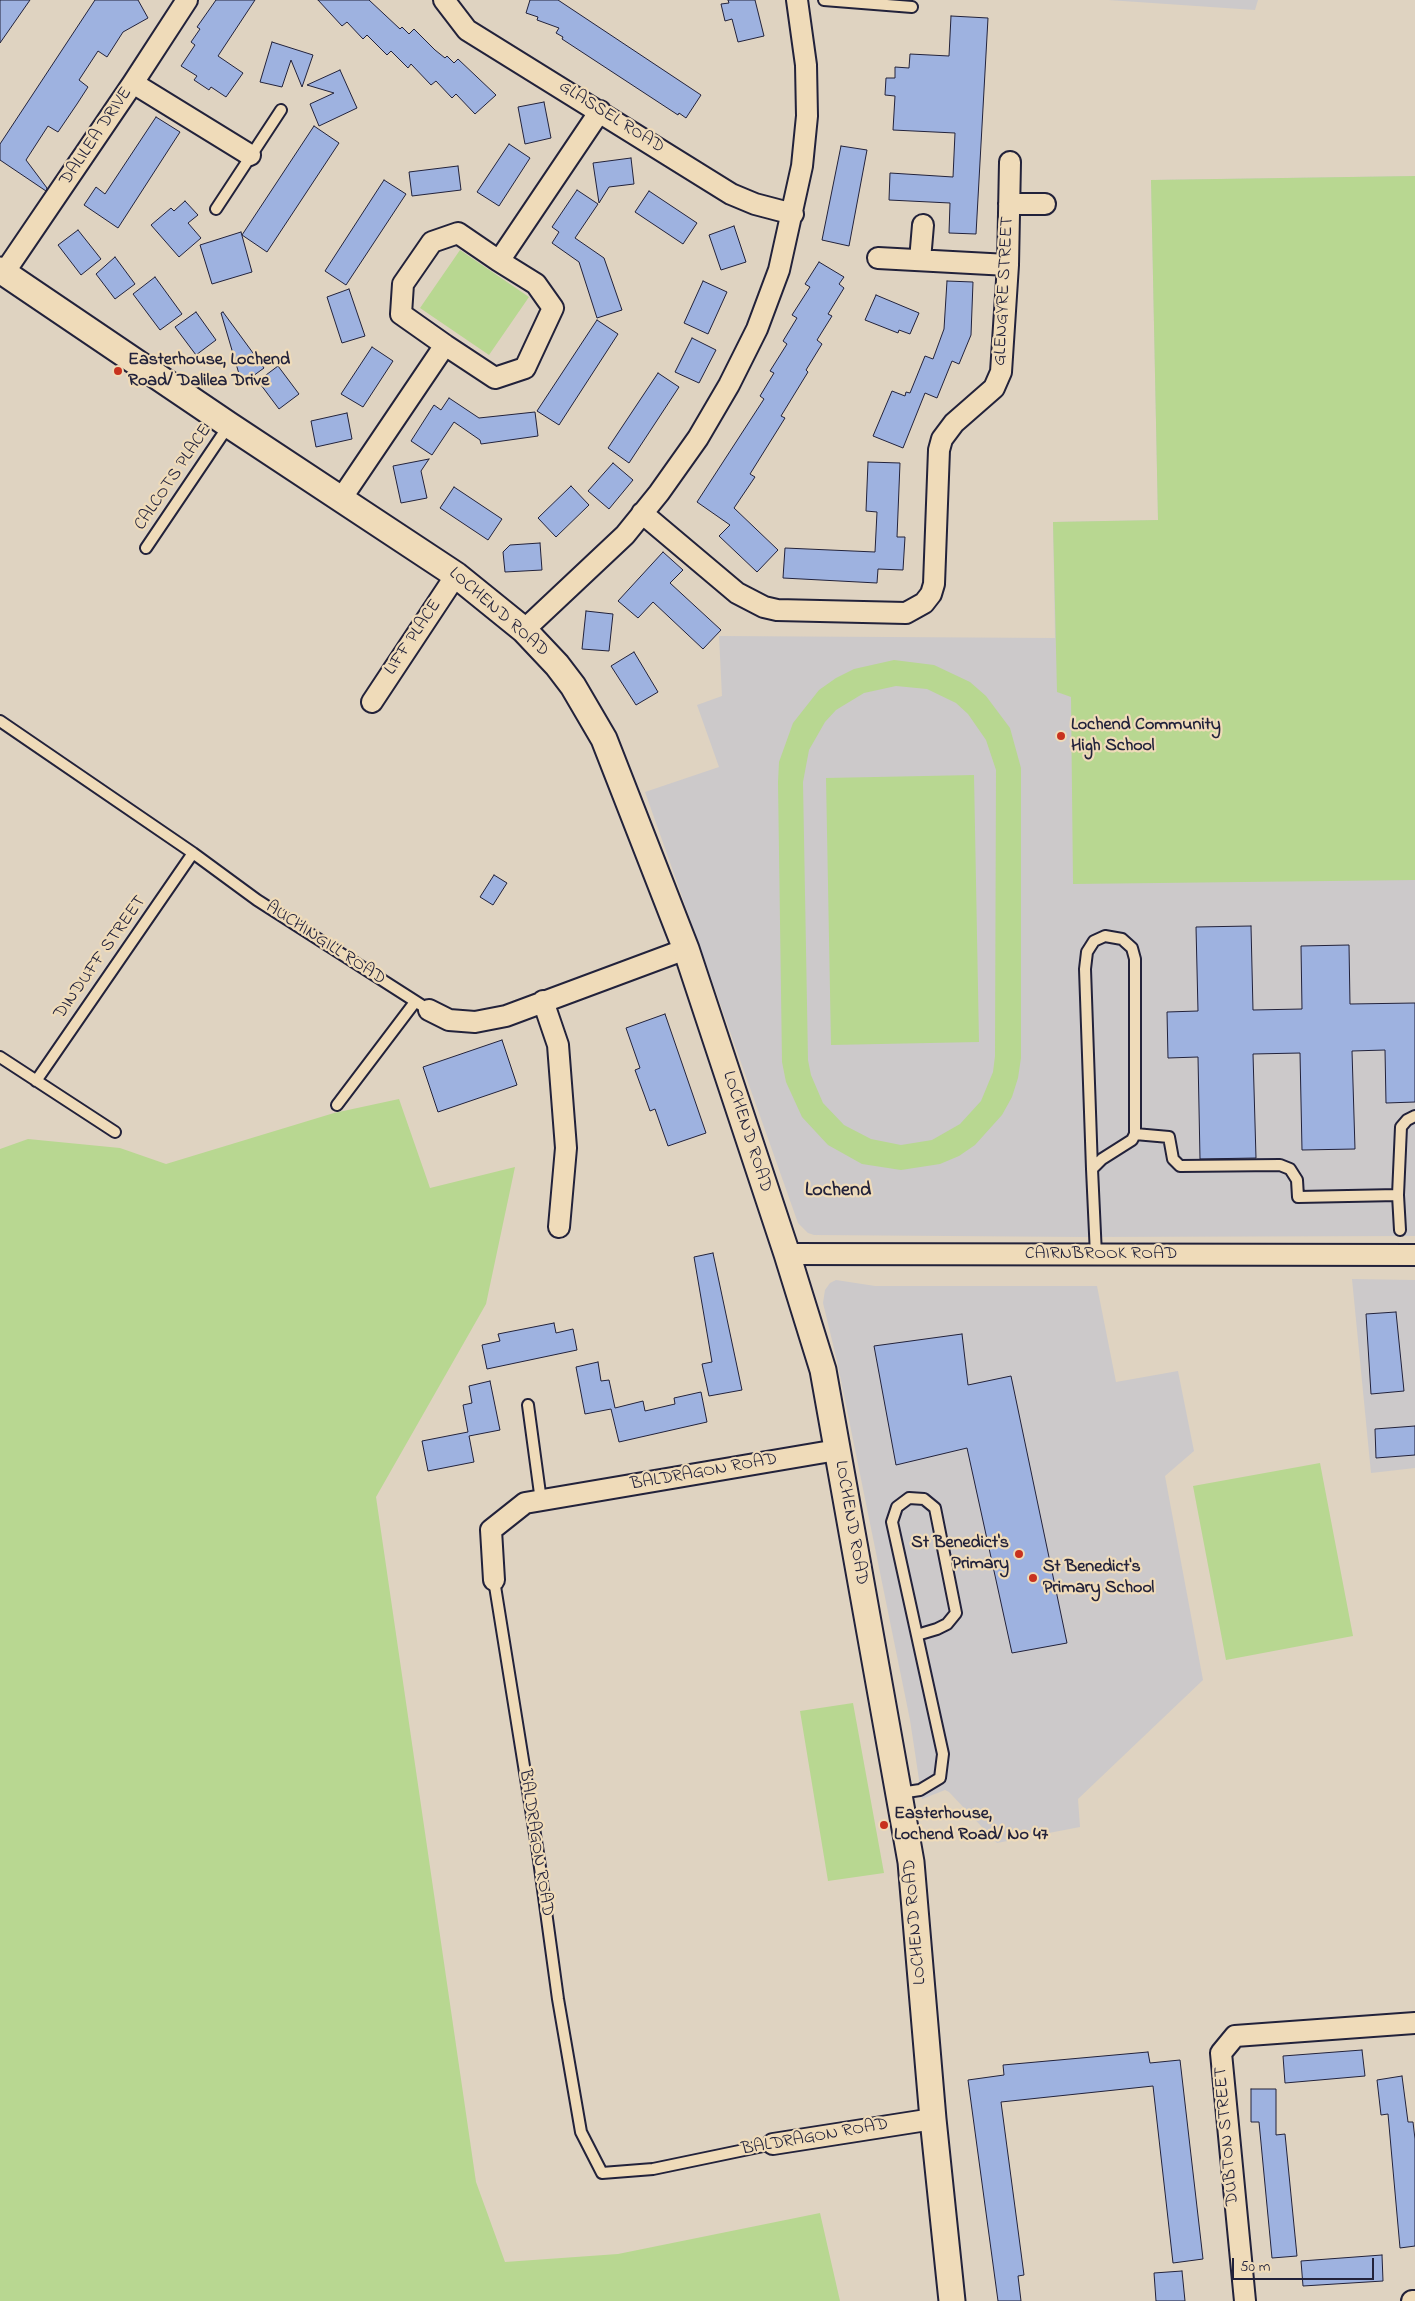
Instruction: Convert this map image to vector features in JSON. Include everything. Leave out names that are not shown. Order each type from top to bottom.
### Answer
[{"type":"street","name":"DALILEA DRIVE","points":[[2,272],[133,84],[187,0]]},
{"type":"street","name":"GLASSEL ROAD","points":[[444,0],[467,30],[731,194],[755,204],[793,214]]},
{"type":"street","points":[[524,630],[625,535],[698,438],[733,377],[757,329],[779,270],[793,214],[802,166],[807,116],[806,65],[797,0]]},
{"type":"street","points":[[133,84],[250,155]]},
{"type":"street","points":[[499,260],[600,111]]},
{"type":"street","name":"GLENGYRE STREET","points":[[642,512],[737,593],[764,606],[777,610],[896,612],[915,609],[930,594],[934,584],[939,450],[942,438],[954,423],[991,392],[1000,379],[1008,266],[1010,162]]},
{"type":"street","name":"GLENGYRE STREET","points":[[1009,204],[1045,204]]},
{"type":"street","points":[[920,260],[923,225]]},
{"type":"street","points":[[458,233],[536,284],[554,308],[525,368],[495,378],[445,344],[401,314],[403,284],[432,242],[458,233]]},
{"type":"street","points":[[878,258],[1008,266]]},
{"type":"street","name":"LOCHEND ROAD","points":[[2,272],[456,575],[524,630],[557,665],[573,686],[604,739],[686,949],[787,1254],[823,1370],[911,1862],[933,2118],[952,2301]]},
{"type":"street","points":[[341,499],[445,344]]},
{"type":"street","name":"LIFF PLACE","points":[[372,702],[456,575]]},
{"type":"street","name":"AUCHINGILL ROAD","points":[[422,1006],[449,1020],[475,1022],[506,1016],[686,949]]},
{"type":"street","points":[[544,1001],[558,1045],[566,1148],[560,1227]]},
{"type":"street","name":"CAIRNBROOK ROAD","points":[[787,1254],[1415,1255]]},
{"type":"street","name":"BALDRAGON ROAD","points":[[494,1580],[492,1530],[525,1503],[837,1450]]},
{"type":"street","name":"DUBTON STREET","points":[[1245,2301],[1221,2053],[1235,2036],[1415,2023]]},
{"type":"street","name":"BALDRAGON ROAD","points":[[774,2144],[933,2118]]},
{"type":"lane","points":[[824,0],[912,7]]},
{"type":"lane","points":[[216,209],[280,110]]},
{"type":"lane","name":"CALCOTS PLACE","points":[[146,548],[229,425]]},
{"type":"lane","name":"AUCHINGILL ROAD","points":[[0,722],[193,853],[257,900],[422,1006]]},
{"type":"lane","name":"DINDUFF STREET","points":[[36,1081],[193,853]]},
{"type":"lane","points":[[1092,1168],[1102,1159],[1132,1140],[1135,1134],[1135,959],[1132,948],[1122,939],[1105,936],[1094,941],[1087,952],[1085,969],[1092,1168],[1096,1255]]},
{"type":"lane","points":[[337,1105],[422,1006]]},
{"type":"lane","points":[[0,1057],[115,1132]]},
{"type":"lane","points":[[1400,1230],[1398,1195],[1401,1127],[1407,1120],[1415,1116]]},
{"type":"lane","points":[[1135,1134],[1169,1137],[1173,1159],[1180,1166],[1280,1164],[1290,1169],[1297,1180],[1298,1197],[1398,1195]]},
{"type":"lane","points":[[528,1405],[542,1501]]},
{"type":"lane","points":[[898,1793],[920,1790],[940,1778],[943,1754],[892,1522],[897,1507],[910,1498],[924,1499],[935,1508],[956,1613],[947,1624],[937,1630],[917,1635]]},
{"type":"lane","name":"BALDRAGON ROAD","points":[[494,1580],[538,1853],[558,1999],[581,2132],[602,2174],[653,2169],[774,2144]]},
{"type":"shaded area","points":[[1108,0],[1258,0],[1255,10]]},
{"type":"shaded area","name":"Lochend Community High School","points":[[1415,176],[1415,1236],[1083,1237],[814,1235],[808,1233],[798,1223],[645,792],[719,767],[697,705],[722,696],[719,636],[1055,638],[1053,522],[1158,520],[1151,180]]},
{"type":"shaded area","points":[[1352,1279],[1415,1280],[1415,1468],[1371,1473]]},
{"type":"shaded area","name":"St Benedict's Primary School","points":[[836,1280],[875,1286],[1097,1286],[1116,1382],[1178,1371],[1194,1451],[1165,1476],[1203,1680],[1078,1799],[1080,1827],[997,1843],[949,1792],[945,1790],[922,1799],[910,1720],[837,1361],[823,1303],[825,1290],[830,1283]]},
{"type":"green space","points":[[1415,176],[1415,880],[1073,884],[1071,697],[1057,692],[1053,522],[1158,520],[1151,180]]},
{"type":"green space","points":[[460,250],[529,297],[489,355],[420,308]]},
{"type":"green space","points":[[894,660],[934,665],[970,682],[986,696],[1010,728],[1021,768],[1021,1058],[1018,1078],[1012,1097],[1002,1115],[975,1145],[959,1156],[940,1164],[901,1170],[862,1164],[828,1145],[802,1117],[786,1082],[782,1062],[779,762],[793,723],[819,690],[836,678],[854,669]],"holes":[[[896,686],[927,689],[956,703],[968,714],[986,740],[996,770],[995,1056],[993,1072],[981,1101],[960,1124],[932,1140],[901,1145],[871,1139],[844,1125],[823,1103],[811,1075],[808,1060],[803,782],[809,750],[825,722],[836,710],[864,693]]]},
{"type":"green space","points":[[974,775],[979,1042],[831,1045],[826,778]]},
{"type":"green space","points":[[399,1099],[430,1188],[515,1167],[486,1304],[376,1497],[476,2182],[505,2262],[618,2254],[820,2213],[840,2301],[0,2301],[0,1149],[28,1139],[120,1148],[166,1164],[334,1113]]},
{"type":"green space","points":[[1320,1463],[1353,1636],[1226,1660],[1193,1486]]},
{"type":"green space","points":[[853,1703],[884,1873],[828,1881],[800,1711]]},
{"type":"building","points":[[0,0],[30,0],[0,43]]},
{"type":"building","points":[[95,0],[138,0],[148,18],[123,32],[107,57],[98,51],[79,80],[88,87],[77,104],[58,132],[48,126],[26,160],[47,188],[46,191],[0,160],[0,144]]},
{"type":"building","points":[[216,0],[255,0],[218,56],[243,73],[226,97],[211,87],[209,90],[194,80],[197,76],[181,66],[195,45],[191,42],[200,29],[197,27]]},
{"type":"building","points":[[318,0],[369,0],[400,29],[402,27],[409,34],[414,29],[445,58],[447,56],[454,63],[458,59],[496,95],[475,114],[456,94],[452,98],[436,81],[431,85],[411,64],[408,68],[391,51],[387,55],[367,35],[363,39],[347,22],[342,26]]},
{"type":"building","points":[[530,0],[558,0],[701,95],[686,118],[679,113],[678,115],[562,39],[563,37],[556,33],[559,28],[537,20],[538,17],[526,13]]},
{"type":"building","points":[[728,0],[755,0],[764,36],[738,42],[732,19],[725,21],[721,4],[729,3]]},
{"type":"building","points":[[951,16],[988,18],[976,234],[949,233],[950,203],[889,200],[890,173],[953,177],[955,133],[893,130],[895,96],[885,95],[886,78],[895,78],[895,67],[909,68],[910,54],[949,56]]},
{"type":"building","points":[[272,42],[313,55],[302,87],[291,60],[282,87],[260,82]]},
{"type":"building","points":[[340,70],[357,108],[319,126],[310,104],[334,93],[307,85]]},
{"type":"building","points":[[544,102],[551,138],[525,144],[518,107]]},
{"type":"building","points":[[156,117],[180,132],[118,228],[84,205],[96,187],[105,194]]},
{"type":"building","points":[[314,126],[339,143],[267,252],[242,235]]},
{"type":"building","points":[[509,144],[530,158],[499,206],[477,192]]},
{"type":"building","points":[[841,146],[867,150],[849,246],[822,240]]},
{"type":"building","points":[[631,158],[634,184],[609,187],[599,203],[593,163]]},
{"type":"building","points":[[458,166],[461,190],[412,196],[409,172]]},
{"type":"building","points":[[384,180],[406,194],[346,285],[325,271]]},
{"type":"building","points":[[577,190],[598,204],[575,238],[604,258],[622,310],[597,318],[579,262],[552,243],[559,232],[552,227]]},
{"type":"building","points":[[649,191],[697,223],[683,244],[635,212]]},
{"type":"building","points":[[185,201],[198,215],[188,223],[201,238],[179,257],[151,225],[171,208],[174,211]]},
{"type":"building","points":[[734,226],[746,262],[721,270],[709,235]]},
{"type":"building","points":[[78,230],[101,259],[81,275],[58,245]]},
{"type":"building","points":[[241,232],[252,272],[212,284],[200,245]]},
{"type":"building","points":[[115,257],[135,284],[115,299],[96,274]]},
{"type":"building","points":[[819,262],[844,277],[839,284],[844,288],[828,314],[832,316],[817,340],[822,344],[806,370],[808,372],[781,416],[785,418],[750,474],[755,477],[734,508],[778,550],[757,572],[719,536],[730,525],[697,502],[764,399],[760,396],[774,373],[770,371],[787,344],[783,341],[797,318],[792,315],[810,287],[805,284]]},
{"type":"building","points":[[155,277],[182,314],[160,330],[133,294]]},
{"type":"building","points":[[703,281],[727,292],[708,334],[684,323]]},
{"type":"building","points":[[947,281],[973,282],[971,335],[959,364],[952,361],[937,398],[925,393],[903,448],[873,436],[892,391],[905,396],[906,392],[910,393],[925,356],[933,359],[944,329]]},
{"type":"building","points":[[349,289],[365,336],[342,343],[327,297]]},
{"type":"building","points":[[876,295],[919,313],[910,334],[899,330],[898,333],[865,320]]},
{"type":"building","points":[[196,312],[216,340],[196,355],[175,327]]},
{"type":"building","points":[[223,312],[264,368],[242,384],[221,313]]},
{"type":"building","points":[[597,320],[618,334],[559,425],[537,411]]},
{"type":"building","points":[[692,338],[716,350],[699,383],[675,372]]},
{"type":"building","points":[[372,347],[393,361],[363,407],[341,394]]},
{"type":"building","points":[[278,366],[299,394],[279,409],[258,381]]},
{"type":"building","points":[[658,373],[679,387],[629,463],[608,448]]},
{"type":"building","points":[[449,398],[479,418],[535,412],[538,436],[481,444],[480,440],[454,422],[432,455],[411,441],[434,405],[441,410]]},
{"type":"building","points":[[347,413],[352,439],[316,447],[311,421]]},
{"type":"building","points":[[429,459],[421,471],[427,498],[401,503],[393,466]]},
{"type":"building","points":[[868,462],[900,463],[897,537],[905,537],[903,570],[878,569],[877,583],[783,578],[785,548],[875,552],[877,512],[866,511]]},
{"type":"building","points":[[613,463],[633,480],[609,509],[588,491]]},
{"type":"building","points":[[571,486],[589,505],[556,537],[538,518]]},
{"type":"building","points":[[454,487],[502,519],[488,540],[440,508]]},
{"type":"building","points":[[540,543],[542,570],[505,572],[503,552],[510,545]]},
{"type":"building","points":[[663,552],[683,570],[670,583],[721,630],[703,649],[653,602],[638,618],[618,601]]},
{"type":"building","points":[[586,611],[613,614],[609,651],[582,649]]},
{"type":"building","points":[[634,652],[658,692],[636,705],[611,666]]},
{"type":"building","points":[[494,875],[507,883],[493,905],[480,897]]},
{"type":"building","points":[[1251,926],[1253,1010],[1302,1009],[1301,946],[1349,945],[1350,1004],[1415,1003],[1415,1102],[1386,1103],[1385,1050],[1352,1051],[1355,1149],[1302,1150],[1300,1053],[1253,1054],[1256,1158],[1200,1159],[1198,1057],[1168,1058],[1167,1012],[1198,1011],[1196,927]]},
{"type":"building","points":[[665,1014],[706,1133],[668,1146],[655,1109],[650,1111],[635,1070],[640,1068],[626,1028]]},
{"type":"building","points":[[502,1040],[517,1085],[438,1112],[423,1067]]},
{"type":"building","points":[[713,1253],[742,1390],[709,1396],[702,1364],[712,1362],[694,1257]]},
{"type":"building","points":[[1396,1312],[1404,1391],[1371,1394],[1366,1314]]},
{"type":"building","points":[[554,1323],[556,1333],[573,1329],[577,1350],[487,1369],[482,1345],[500,1341],[498,1334]]},
{"type":"building","name":"St Benedict's Primary","points":[[962,1334],[968,1385],[1011,1376],[1067,1643],[1012,1653],[967,1448],[896,1465],[874,1346]]},
{"type":"building","points":[[598,1362],[601,1381],[609,1380],[615,1408],[643,1401],[645,1411],[675,1404],[674,1398],[701,1392],[707,1422],[619,1442],[611,1409],[585,1414],[576,1367]]},
{"type":"building","points":[[490,1381],[500,1430],[469,1436],[474,1462],[428,1471],[422,1441],[468,1432],[463,1405],[472,1403],[469,1386]]},
{"type":"building","points":[[1415,1426],[1415,1455],[1376,1458],[1375,1429]]},
{"type":"building","points":[[1362,2050],[1365,2076],[1285,2083],[1283,2056]]},
{"type":"building","points":[[1148,2052],[1150,2063],[1180,2060],[1203,2259],[1173,2263],[1153,2086],[1001,2102],[1024,2275],[1018,2276],[1021,2301],[998,2301],[968,2080],[1004,2075],[1003,2065]]},
{"type":"building","points":[[1402,2076],[1408,2122],[1413,2122],[1415,2139],[1415,2246],[1400,2248],[1388,2114],[1381,2115],[1377,2080]]},
{"type":"building","points":[[1251,2089],[1276,2089],[1276,2135],[1285,2134],[1297,2256],[1272,2258],[1259,2122],[1251,2122]]},
{"type":"building","points":[[1382,2255],[1383,2281],[1303,2286],[1301,2261]]},
{"type":"building","points":[[1182,2271],[1185,2301],[1156,2301],[1154,2273]]},
{"type":"place","name":"Easterhouse, Lochend Road/ Dalilea Drive","points":[[118,371]]},
{"type":"place","name":"Lochend Community High School","points":[[1061,736]]},
{"type":"place","name":"St Benedict's Primary","points":[[1019,1554]]},
{"type":"place","name":"St Benedict's Primary School","points":[[1033,1578]]},
{"type":"place","name":"Easterhouse, Lochend Road/ No 47","points":[[884,1825]]},
{"type":"district","name":"Lochend","points":[[838,1192]]}]
